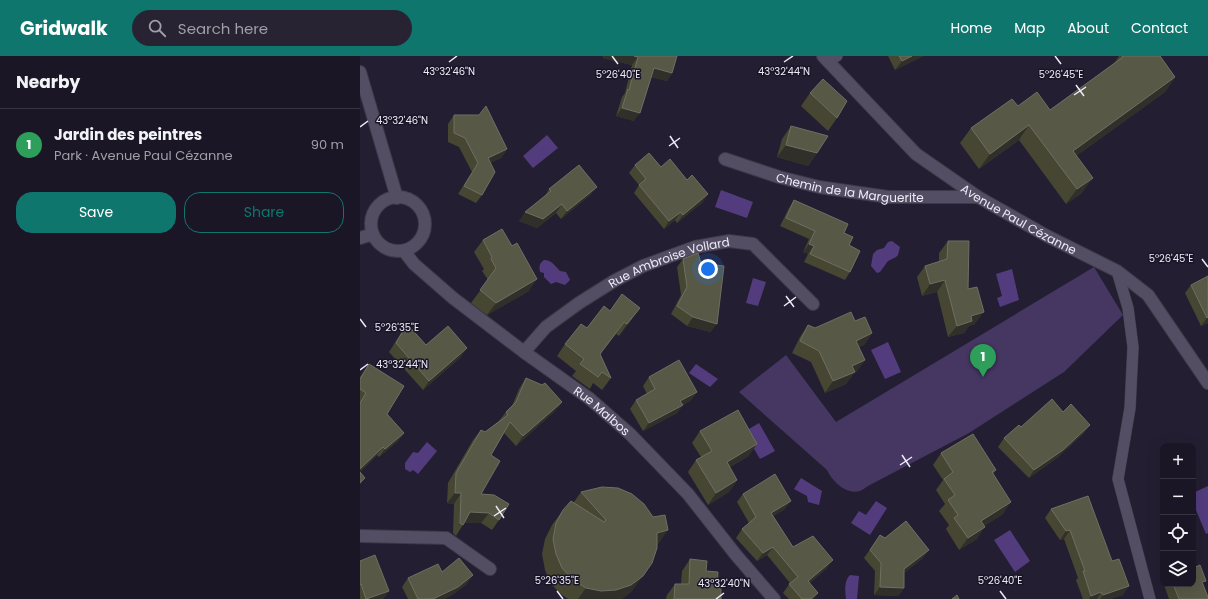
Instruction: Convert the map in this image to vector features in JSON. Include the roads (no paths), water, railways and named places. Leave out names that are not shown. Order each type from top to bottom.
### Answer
[{"type":"street","name":"Avenue Paul Cézanne","points":[[829,58],[916,154],[978,197],[1048,236],[1117,271],[1148,295],[1208,383]]},
{"type":"street","points":[[360,72],[397,198]]},
{"type":"street","name":"Chemin de la Marguerite","points":[[725,159],[779,177],[819,187],[888,197],[978,197]]},
{"type":"street","points":[[397,198],[405,198],[416,204],[423,213],[425,221],[425,229],[418,243],[412,248],[404,251],[389,250],[383,246],[373,234],[371,226],[372,218],[381,204],[389,199],[397,198]]},
{"type":"street","points":[[360,238],[373,234]]},
{"type":"street","name":"Rue Ambroise Vollard","points":[[524,352],[546,327],[578,303],[614,281],[643,266],[695,247],[729,240],[753,244],[813,304]]},
{"type":"street","name":"Rue Malbos","points":[[404,251],[414,264],[453,298],[524,352],[590,399],[630,434],[688,494],[736,555],[774,599]]},
{"type":"street","points":[[360,536],[446,538],[490,569]]},
{"type":"lane","points":[[1117,271],[1128,308],[1133,347],[1130,408],[1118,479],[1150,599]]},
{"type":"place","name":"Jardin des peintres","points":[[983,377]]}]
